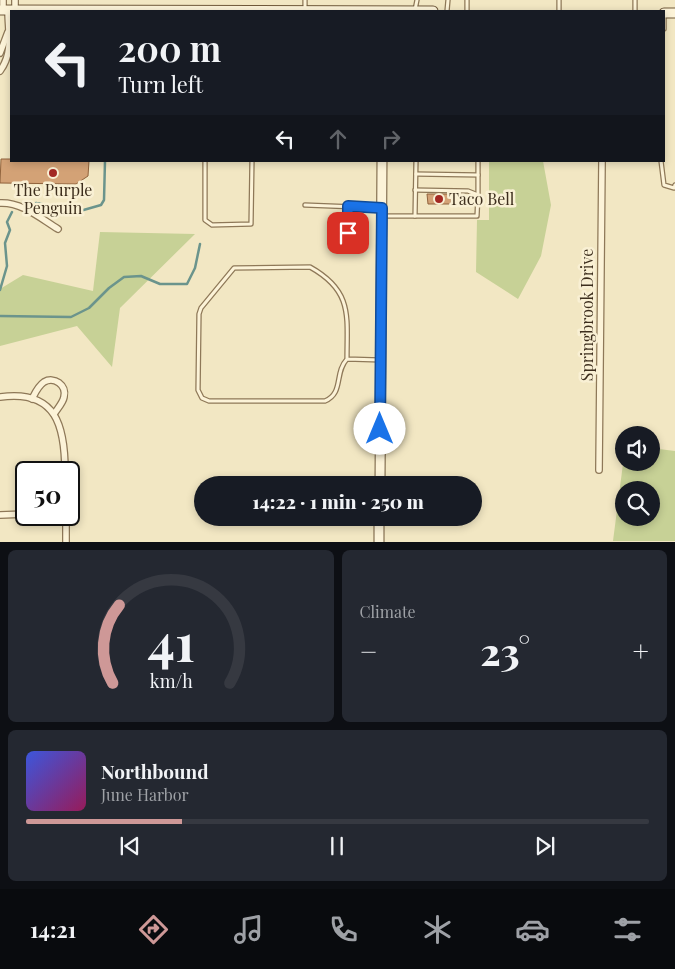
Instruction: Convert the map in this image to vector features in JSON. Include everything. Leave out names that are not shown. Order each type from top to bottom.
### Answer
[{"type":"street","points":[[0,71],[7,61],[10,48],[6,10],[2,0]]},
{"type":"street","points":[[6,10],[15,0]]},
{"type":"street","points":[[0,53],[8,32]]},
{"type":"street","points":[[380,476],[382,162]]},
{"type":"street","name":"Springbrook Drive","points":[[599,470],[602,162]]},
{"type":"street","points":[[0,203],[13,202],[20,205],[58,229]]},
{"type":"street","points":[[32,399],[40,386],[46,381],[54,381],[60,384],[64,390],[64,398],[54,414]]},
{"type":"street","points":[[0,397],[19,396],[32,399],[43,404],[54,414],[64,440],[65,461]]},
{"type":"street","points":[[0,515],[15,514]]},
{"type":"street","points":[[66,526],[66,542]]},
{"type":"street","points":[[379,542],[380,526]]},
{"type":"lane","points":[[205,162],[205,220],[212,225],[251,224],[252,162]]},
{"type":"lane","points":[[415,216],[416,162]]},
{"type":"lane","points":[[305,205],[348,206],[415,216],[477,216],[478,162]]},
{"type":"lane","points":[[661,162],[664,185],[674,188],[675,185]]},
{"type":"lane","points":[[416,174],[478,175]]},
{"type":"lane","points":[[415,190],[468,190],[478,195]]},
{"type":"lane","points":[[348,206],[348,246]]},
{"type":"lane","points":[[310,267],[340,292],[345,302],[347,359],[341,366],[338,375],[337,391],[333,398],[325,401],[209,401],[202,398],[198,390],[198,314],[234,268],[310,267]]},
{"type":"lane","points":[[347,359],[380,360]]},
{"type":"green space","points":[[489,162],[543,162],[551,205],[541,256],[518,299],[476,272],[477,220],[489,220]]},
{"type":"green space","points":[[100,232],[195,234],[120,308],[112,367],[77,326],[0,346],[0,289],[23,275],[93,291]]},
{"type":"green space","points":[[660,449],[675,451],[675,541],[613,541],[615,526],[660,526],[660,481],[621,481],[622,471],[660,471]]},
{"type":"building","points":[[1,159],[10,159],[10,162],[89,162],[88,176],[76,184],[0,183]]},
{"type":"building","name":"Taco Bell","points":[[427,194],[451,194],[451,204],[428,204]]},
{"type":"waterway","points":[[36,203],[80,211],[101,205],[104,200],[105,162]]},
{"type":"waterway","points":[[0,290],[7,266],[5,243],[10,230],[7,222],[12,212]]},
{"type":"waterway","points":[[0,316],[71,317],[89,308],[109,288],[124,277],[141,276],[160,284],[187,284],[195,268],[200,244]]},
{"type":"place","name":"The Purple Penguin","points":[[53,173]]},
{"type":"place","name":"Taco Bell","points":[[439,199]]},
{"type":"route","points":[[348,233],[348,206],[382,208],[380,429]]}]
